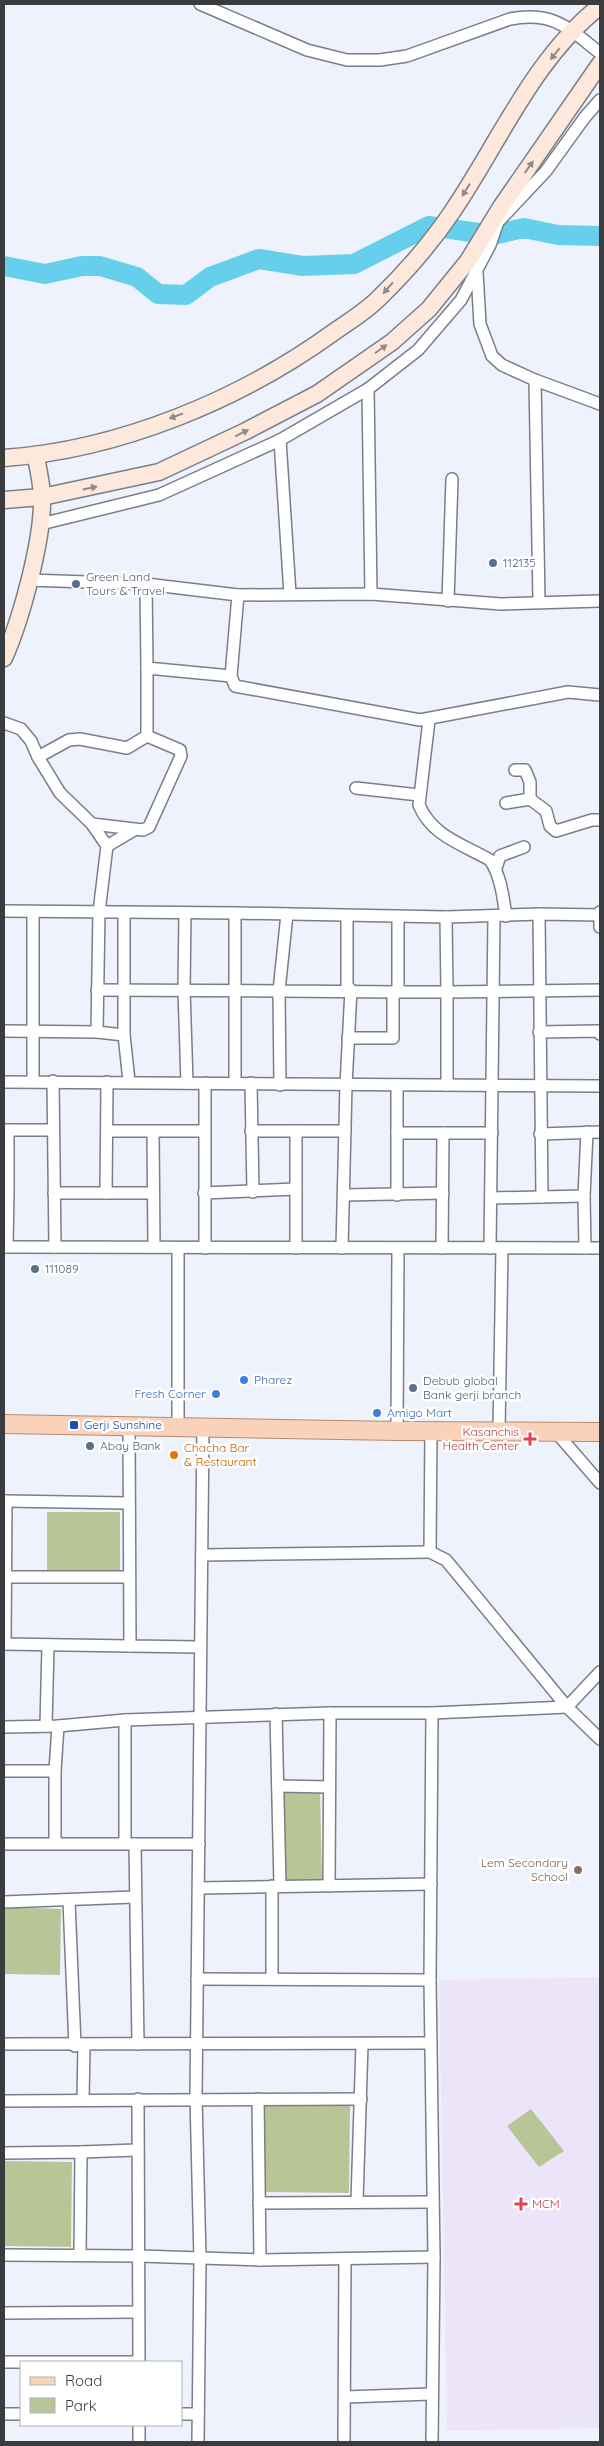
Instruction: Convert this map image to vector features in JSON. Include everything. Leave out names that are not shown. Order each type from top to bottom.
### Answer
[{"type":"main road","points":[[4,458],[36,456],[123,437],[193,409],[259,380],[306,352],[377,300],[451,213],[537,76],[573,32],[600,6]]},
{"type":"main road","points":[[4,500],[42,497],[159,472],[246,432],[317,394],[392,342],[430,309],[472,266],[500,215],[600,64]]},
{"type":"main road","points":[[7,650],[29,580],[41,524],[42,497],[36,456]]},
{"type":"main road","points":[[4,1424],[129,1424],[397,1431],[600,1432]]},
{"type":"street","points":[[200,4],[306,50],[347,60],[380,60],[407,56],[510,18],[526,16],[551,18],[600,53]]},
{"type":"street","points":[[41,524],[159,495],[280,440],[368,389],[418,350],[461,300],[472,266],[490,245],[500,215],[546,171],[585,117],[600,100]]},
{"type":"street","points":[[472,266],[480,324],[492,356],[502,365],[535,380],[600,404]]},
{"type":"street","points":[[535,380],[539,601]]},
{"type":"street","points":[[368,389],[372,594]]},
{"type":"street","points":[[280,440],[290,594]]},
{"type":"street","points":[[448,601],[452,479]]},
{"type":"street","points":[[29,580],[146,584],[238,595],[372,594],[501,604],[539,601],[600,601]]},
{"type":"street","points":[[146,584],[147,736]]},
{"type":"street","points":[[238,595],[231,676],[234,686],[429,720],[568,692],[600,695]]},
{"type":"street","points":[[147,668],[231,676]]},
{"type":"street","points":[[429,720],[419,805],[424,817],[434,830],[490,860],[496,868],[506,916]]},
{"type":"street","points":[[4,723],[21,730],[31,741],[38,757],[60,793],[92,824],[107,846],[99,912],[97,1032]]},
{"type":"street","points":[[38,757],[69,740],[80,739],[127,748],[147,736]]},
{"type":"street","points":[[107,846],[134,830],[149,827],[181,756],[180,750],[147,736]]},
{"type":"street","points":[[515,770],[525,770],[530,782],[530,799]]},
{"type":"street","points":[[356,788],[419,795]]},
{"type":"street","points":[[506,803],[530,799],[546,811],[550,826],[556,831],[592,820],[600,820]]},
{"type":"street","points":[[92,824],[134,830]]},
{"type":"street","points":[[496,868],[500,856],[524,847]]},
{"type":"street","points":[[4,911],[446,917],[600,914],[600,927]]},
{"type":"street","points":[[33,912],[33,1081]]},
{"type":"street","points":[[124,913],[124,1035],[129,1081]]},
{"type":"street","points":[[185,913],[184,990],[187,1083]]},
{"type":"street","points":[[235,913],[235,1082]]},
{"type":"street","points":[[280,1085],[279,991],[287,914]]},
{"type":"street","points":[[539,914],[542,1197]]},
{"type":"street","points":[[342,1248],[346,1085],[351,990],[347,986],[347,916]]},
{"type":"street","points":[[348,1038],[393,1038],[398,916]]},
{"type":"street","points":[[446,917],[447,1086]]},
{"type":"street","points":[[494,917],[491,1198],[496,1248],[499,1431]]},
{"type":"street","points":[[97,990],[234,992],[600,990]]},
{"type":"street","points":[[4,1031],[97,1032],[124,1035]]},
{"type":"street","points":[[539,1032],[598,1032],[600,1034]]},
{"type":"street","points":[[53,1081],[55,1247]]},
{"type":"street","points":[[4,1082],[129,1081],[235,1082],[280,1085],[600,1086]]},
{"type":"street","points":[[106,1193],[107,1082]]},
{"type":"street","points":[[205,1083],[205,1248]]},
{"type":"street","points":[[251,1083],[253,1192]]},
{"type":"street","points":[[397,1085],[398,1195]]},
{"type":"street","points":[[54,1130],[6,1130],[5,1247],[600,1248]]},
{"type":"street","points":[[107,1131],[204,1132]]},
{"type":"street","points":[[296,1131],[296,1248]]},
{"type":"street","points":[[251,1132],[345,1131]]},
{"type":"street","points":[[152,1132],[154,1247]]},
{"type":"street","points":[[585,1248],[584,1196],[587,1132]]},
{"type":"street","points":[[540,1134],[600,1132]]},
{"type":"street","points":[[397,1133],[492,1133]]},
{"type":"street","points":[[442,1248],[443,1133]]},
{"type":"street","points":[[204,1193],[296,1189]]},
{"type":"street","points":[[54,1193],[152,1193]]},
{"type":"street","points":[[344,1195],[443,1193]]},
{"type":"street","points":[[491,1198],[584,1196]]},
{"type":"street","points":[[178,1248],[178,1426]]},
{"type":"street","points":[[397,1431],[398,1248]]},
{"type":"street","points":[[129,1424],[128,1577],[130,1646]]},
{"type":"street","points":[[198,2442],[200,2258],[196,2044],[201,1717],[202,1427]]},
{"type":"street","points":[[430,1552],[431,1430]]},
{"type":"street","points":[[555,1432],[600,1483]]},
{"type":"street","points":[[128,1503],[5,1501],[4,1644],[200,1647]]},
{"type":"street","points":[[202,1556],[430,1552],[446,1560],[567,1707],[600,1739]]},
{"type":"street","points":[[5,1577],[128,1577]]},
{"type":"street","points":[[46,1726],[48,1645]]},
{"type":"street","points":[[4,1727],[330,1712],[432,1713],[567,1707],[600,1672]]},
{"type":"street","points":[[329,1886],[330,1712]]},
{"type":"street","points":[[432,1713],[430,1980],[434,2258],[431,2394],[432,2442]]},
{"type":"street","points":[[272,1979],[278,1786],[276,1714]]},
{"type":"street","points":[[125,1720],[134,1897],[138,2044]]},
{"type":"street","points":[[55,1843],[55,1771],[58,1726]]},
{"type":"street","points":[[4,1771],[55,1771]]},
{"type":"street","points":[[278,1786],[329,1787]]},
{"type":"street","points":[[4,1844],[199,1844]]},
{"type":"street","points":[[199,1888],[431,1884]]},
{"type":"street","points":[[4,1902],[70,1901],[134,1897]]},
{"type":"street","points":[[70,1901],[83,2100]]},
{"type":"street","points":[[197,1979],[430,1980]]},
{"type":"street","points":[[4,2044],[79,2046],[138,2044],[431,2044]]},
{"type":"street","points":[[357,2201],[362,2044]]},
{"type":"street","points":[[4,2101],[196,2098],[361,2099]]},
{"type":"street","points":[[138,2099],[136,2150],[139,2256],[139,2361]]},
{"type":"street","points":[[258,2099],[260,2260]]},
{"type":"street","points":[[4,2153],[136,2150]]},
{"type":"street","points":[[80,2255],[81,2152]]},
{"type":"street","points":[[259,2202],[433,2202]]},
{"type":"street","points":[[4,2255],[139,2256],[260,2260],[434,2258]]},
{"type":"street","points":[[344,2442],[345,2258]]},
{"type":"street","points":[[4,2313],[138,2312]]},
{"type":"street","points":[[4,2362],[20,2362]]},
{"type":"street","points":[[345,2397],[431,2394]]},
{"type":"street","points":[[4,2414],[20,2414]]},
{"type":"street","points":[[182,2414],[198,2414]]},
{"type":"street","points":[[139,2426],[139,2442]]},
{"type":"shaded area","name":"MCM","points":[[600,1977],[600,2428],[447,2431],[439,1980]]},
{"type":"green space","points":[[47,1512],[120,1512],[120,1572],[47,1572]]},
{"type":"green space","points":[[320,1790],[322,1882],[280,1883],[279,1791]]},
{"type":"green space","points":[[4,1907],[61,1909],[60,1975],[4,1974]]},
{"type":"green space","points":[[265,2105],[350,2105],[349,2193],[265,2192]]},
{"type":"green space","points":[[531,2109],[564,2151],[539,2167],[507,2126]]},
{"type":"green space","points":[[4,2161],[72,2162],[71,2247],[4,2246]]},
{"type":"waterway","points":[[4,266],[45,274],[82,266],[100,266],[137,277],[158,294],[186,295],[210,277],[259,259],[303,266],[354,264],[429,226],[493,235],[524,228],[558,235],[600,236]]},
{"type":"place","name":"112135","points":[[493,563]]},
{"type":"place","name":"Green Land Tours & Travel","points":[[76,584]]},
{"type":"place","name":"111089","points":[[35,1269]]},
{"type":"place","name":"Pharez","points":[[244,1380]]},
{"type":"place","name":"Debub global Bank gerji branch","points":[[413,1388]]},
{"type":"place","name":"Fresh Corner","points":[[216,1394]]},
{"type":"place","name":"Amigo Mart","points":[[377,1413]]},
{"type":"place","name":"Gerji Sunshine","points":[[74,1425]]},
{"type":"place","name":"Kasanchis Health Center","points":[[530,1439]]},
{"type":"place","name":"Abay Bank","points":[[90,1446]]},
{"type":"place","name":"Chacha Bar & Restaurant","points":[[174,1455]]},
{"type":"place","name":"Lem Secondary School","points":[[578,1870]]},
{"type":"place","name":"MCM","points":[[521,2204]]}]
